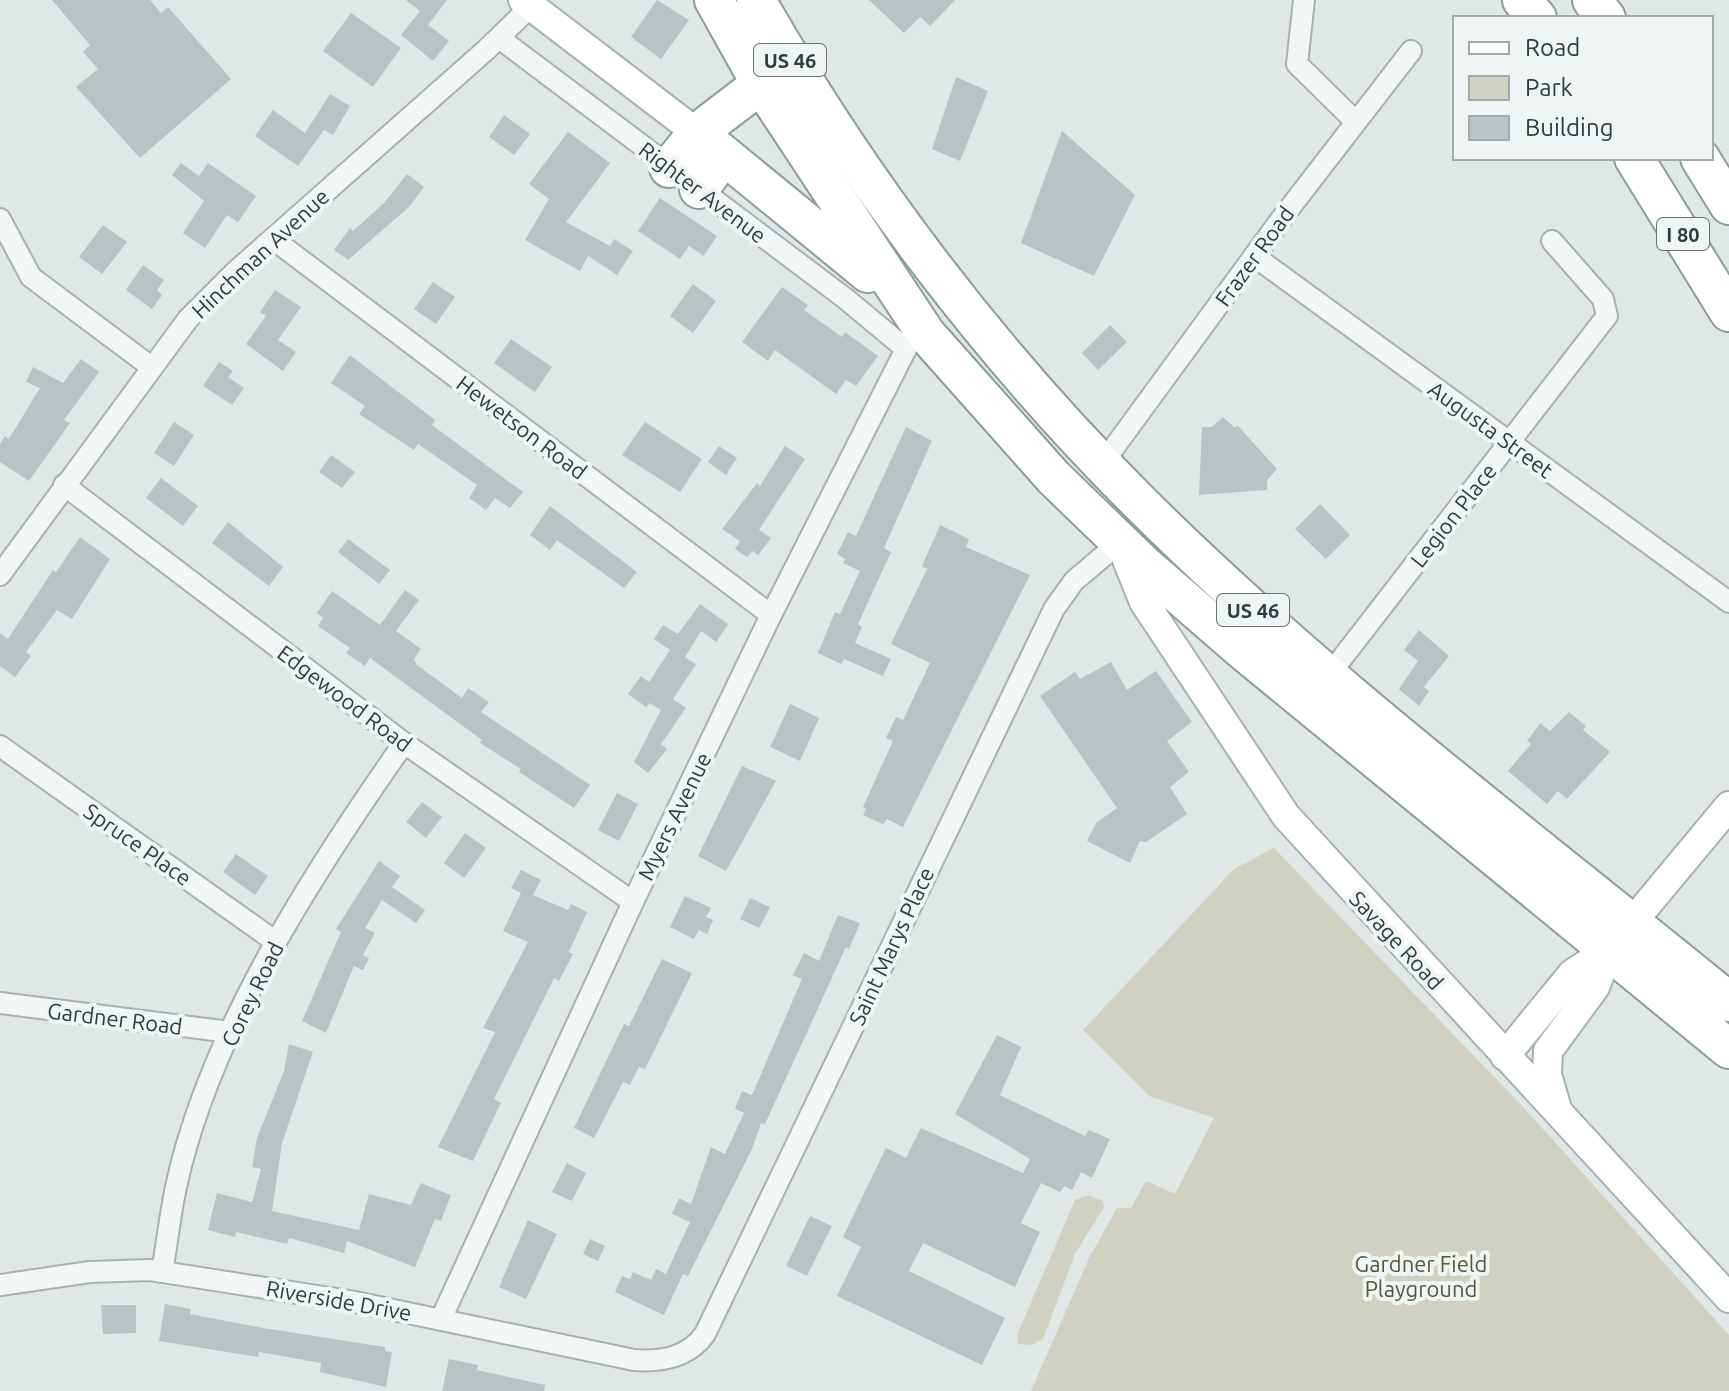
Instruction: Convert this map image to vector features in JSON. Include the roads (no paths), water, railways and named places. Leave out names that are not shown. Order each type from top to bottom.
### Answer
[{"type":"highway","name":"US 46","points":[[714,0],[761,84],[905,303],[922,350],[1010,431],[1120,542],[1240,648],[1622,936],[1729,1002]]},
{"type":"highway","name":"US 46","points":[[756,0],[827,117],[949,287],[1030,387],[1102,464],[1211,571],[1622,936],[1729,1049]]},
{"type":"highway","points":[[1522,0],[1535,16]]},
{"type":"highway","points":[[1592,0],[1604,16]]},
{"type":"highway","points":[[684,179],[761,84],[803,100],[827,117]]},
{"type":"highway","points":[[710,145],[785,202],[905,303]]},
{"type":"highway","name":"I 80","points":[[1635,160],[1729,312]]},
{"type":"highway","name":"I 80","points":[[1701,160],[1729,205]]},
{"type":"street","points":[[1304,0],[1297,64],[1355,121]]},
{"type":"street","points":[[527,3],[710,145]]},
{"type":"street","name":"Hinchman Avenue","points":[[0,575],[150,366],[188,319],[499,38],[527,3]]},
{"type":"street","name":"Righter Avenue","points":[[499,38],[684,179],[922,350]]},
{"type":"street","name":"Frazer Road","points":[[1102,464],[1355,121],[1411,51]]},
{"type":"street","points":[[0,219],[31,277],[150,366]]},
{"type":"street","name":"Hewetson Road","points":[[273,239],[771,615]]},
{"type":"street","name":"Legion Place","points":[[1329,675],[1607,316],[1603,299],[1552,241]]},
{"type":"street","name":"Augusta Street","points":[[1254,256],[1729,602]]},
{"type":"street","name":"Myers Avenue","points":[[441,1319],[633,902],[771,615],[922,350]]},
{"type":"street","name":"Edgewood Road","points":[[64,485],[404,743],[633,902]]},
{"type":"street","name":"Savage Road","points":[[1120,542],[1144,602],[1280,809],[1729,1298]]},
{"type":"street","name":"Saint Marys Place","points":[[675,1357],[695,1347],[705,1334],[1054,609],[1074,581],[1120,542]]},
{"type":"street","name":"Corey Road","points":[[162,1272],[176,1185],[196,1120],[230,1032],[276,942],[404,743]]},
{"type":"street","name":"Spruce Place","points":[[0,746],[276,942]]},
{"type":"street","points":[[1557,1110],[1547,1075],[1548,1051],[1595,987],[1622,936],[1729,806]]},
{"type":"street","points":[[1505,1056],[1572,974],[1622,936]]},
{"type":"street","name":"Gardner Road","points":[[0,1003],[230,1032]]},
{"type":"street","points":[[1505,1056],[1548,1051]]},
{"type":"street","name":"Riverside Drive","points":[[0,1285],[90,1272],[162,1272],[441,1319],[634,1360],[675,1357]]},
{"type":"park label","name":"Gardner Field Playground","points":[[1421,1276]]}]
